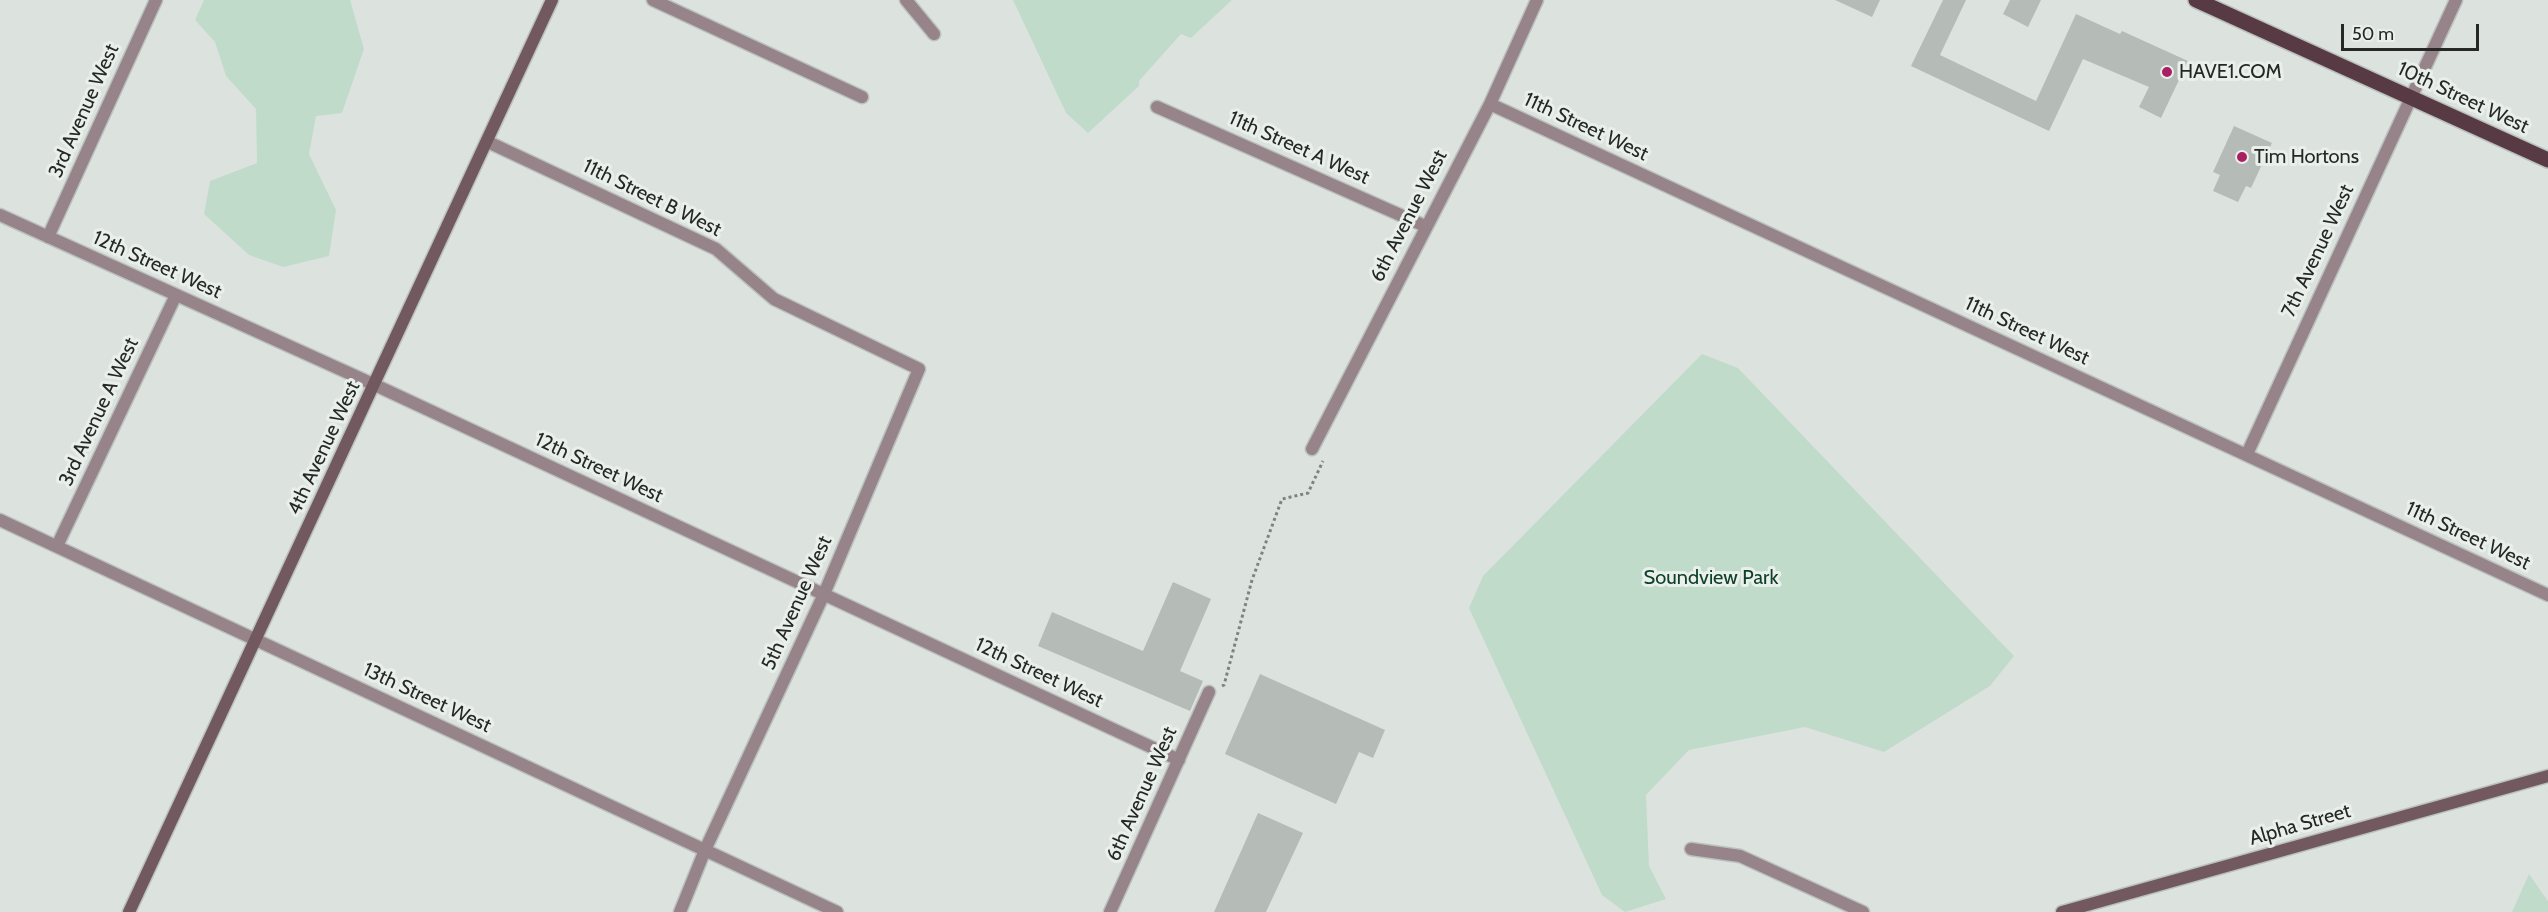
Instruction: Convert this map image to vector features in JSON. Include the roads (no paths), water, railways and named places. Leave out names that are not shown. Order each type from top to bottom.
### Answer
[{"type":"main road","name":"10th Street West","points":[[2196,0],[2548,160]]},
{"type":"street","name":"3rd Avenue West","points":[[48,237],[156,0]]},
{"type":"street","name":"4th Avenue West","points":[[129,912],[552,0]]},
{"type":"street","points":[[653,0],[862,97]]},
{"type":"street","points":[[906,0],[934,34]]},
{"type":"street","name":"6th Avenue West","points":[[1312,449],[1425,226],[1490,104],[1537,0]]},
{"type":"street","name":"7th Avenue West","points":[[2247,454],[2456,0]]},
{"type":"street","name":"11th Street West","points":[[1490,104],[2548,595]]},
{"type":"street","name":"11th Street A West","points":[[1157,107],[1425,226]]},
{"type":"street","name":"11th Street B West","points":[[488,142],[716,249],[774,299],[919,369]]},
{"type":"street","name":"12th Street West","points":[[0,215],[375,385],[1179,760]]},
{"type":"street","name":"3rd Avenue A West","points":[[57,546],[176,295]]},
{"type":"street","name":"5th Avenue West","points":[[680,912],[705,850],[824,594],[919,369]]},
{"type":"street","name":"13th Street West","points":[[0,520],[837,912]]},
{"type":"street","name":"6th Avenue West","points":[[1110,912],[1209,692]]},
{"type":"street","name":"Alpha Street","points":[[2062,912],[2548,776]]},
{"type":"street","points":[[1690,849],[1740,856],[1863,912]]},
{"type":"place","name":"HAVE1.COM","points":[[2167,72]]},
{"type":"place","name":"Tim Hortons","points":[[2242,157]]},
{"type":"park label","name":"Soundview Park","points":[[1711,578]]}]
